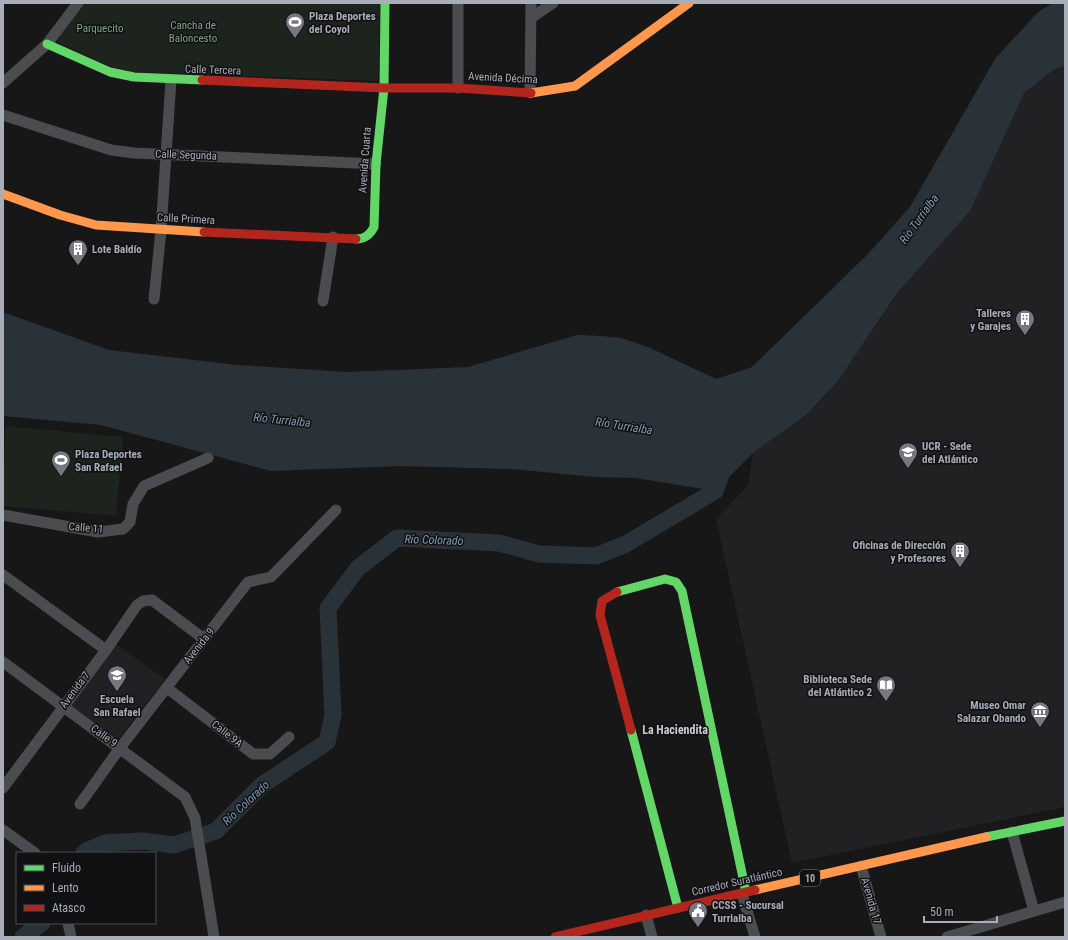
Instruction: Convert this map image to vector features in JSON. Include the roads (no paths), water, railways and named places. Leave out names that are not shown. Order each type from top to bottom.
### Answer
[{"type":"street","points":[[3,83],[47,44],[78,3]]},
{"type":"street","name":"Avenida Cuarta","points":[[371,234],[374,227],[376,164],[384,88],[385,3]]},
{"type":"street","points":[[458,3],[458,88]]},
{"type":"street","points":[[530,93],[531,3]]},
{"type":"street","points":[[531,18],[554,3]]},
{"type":"street","name":"Avenida Décima","points":[[384,88],[458,88],[530,93],[575,86],[689,3]]},
{"type":"street","name":"Calle Tercera","points":[[47,44],[110,72],[134,78],[384,88]]},
{"type":"street","points":[[154,299],[167,154],[171,80]]},
{"type":"street","name":"Calle Segunda","points":[[3,115],[111,150],[134,153],[376,164]]},
{"type":"street","name":"Calle Primera","points":[[3,194],[60,215],[96,225],[161,230],[362,239],[371,234]]},
{"type":"street","points":[[323,301],[332,237]]},
{"type":"street","name":"Calle 11","points":[[3,515],[98,532],[123,529],[130,522],[133,504],[144,486],[208,458]]},
{"type":"street","name":"Avenida 9","points":[[80,804],[120,748],[248,582],[271,577],[336,510]]},
{"type":"street","points":[[6,576],[106,650]]},
{"type":"street","points":[[678,908],[600,615],[602,601],[612,593],[666,579],[676,582],[682,591],[744,893],[755,937]]},
{"type":"street","name":"Avenida 7","points":[[3,788],[106,650],[137,605],[143,601],[152,600],[204,639]]},
{"type":"street","name":"Calle 9","points":[[3,662],[185,797],[195,818],[214,937]]},
{"type":"street","name":"Calle 9A","points":[[167,688],[253,754],[270,754],[289,737]]},
{"type":"street","name":"Corredor Suratlántico","points":[[555,937],[860,866],[1065,821]]},
{"type":"street","points":[[3,830],[34,852]]},
{"type":"street","points":[[1012,832],[1034,911]]},
{"type":"street","name":"Avenida 17","points":[[860,866],[881,937]]},
{"type":"street","points":[[947,937],[1065,902]]},
{"type":"street","points":[[646,915],[652,937]]},
{"type":"street","points":[[68,924],[71,937]]},
{"type":"water","name":"Río Turrialba","points":[[1053,3],[1065,3],[1065,66],[1055,69],[1024,93],[970,211],[898,292],[838,381],[807,414],[753,453],[715,491],[636,478],[595,477],[512,469],[401,466],[271,471],[101,425],[3,416],[3,312],[109,350],[237,365],[347,372],[468,367],[577,335],[621,338],[648,347],[716,379],[752,367],[869,253],[910,207],[995,59],[1038,12]]},
{"type":"waterway","name":"Río Colorado","points":[[85,852],[105,843],[143,841],[174,845],[216,831],[262,785],[327,742],[333,715],[328,608],[358,568],[397,538],[499,543],[539,554],[596,556],[626,544],[715,491],[723,469]]},
{"type":"waterway","name":"Río Colorado","points":[[23,937],[41,924]]},
{"type":"place","name":"Plaza Deportes del Coyol","points":[[295,39]]},
{"type":"place","name":"Lote Baldío","points":[[78,266]]},
{"type":"place","name":"Talleres y Garajes","points":[[1025,336]]},
{"type":"place","name":"UCR - Sede del Atlántico","points":[[908,469]]},
{"type":"place","name":"Plaza Deportes San Rafael","points":[[61,477]]},
{"type":"place","name":"Oficinas de Dirección y Profesores","points":[[960,568]]},
{"type":"place","name":"Escuela San Rafael","points":[[117,692]]},
{"type":"place","name":"Biblioteca Sede del Atlántico 2","points":[[886,702]]},
{"type":"place","name":"Museo Omar Salazar Obando","points":[[1040,728]]},
{"type":"place","name":"CCSS - Sucursal Turrialba","points":[[698,928]]},
{"type":"district","name":"La Haciendita","points":[[675,730]]},
{"type":"park label","name":"Parquecito","points":[[100,28]]},
{"type":"park label","name":"Cancha de Baloncesto","points":[[193,31]]}]
